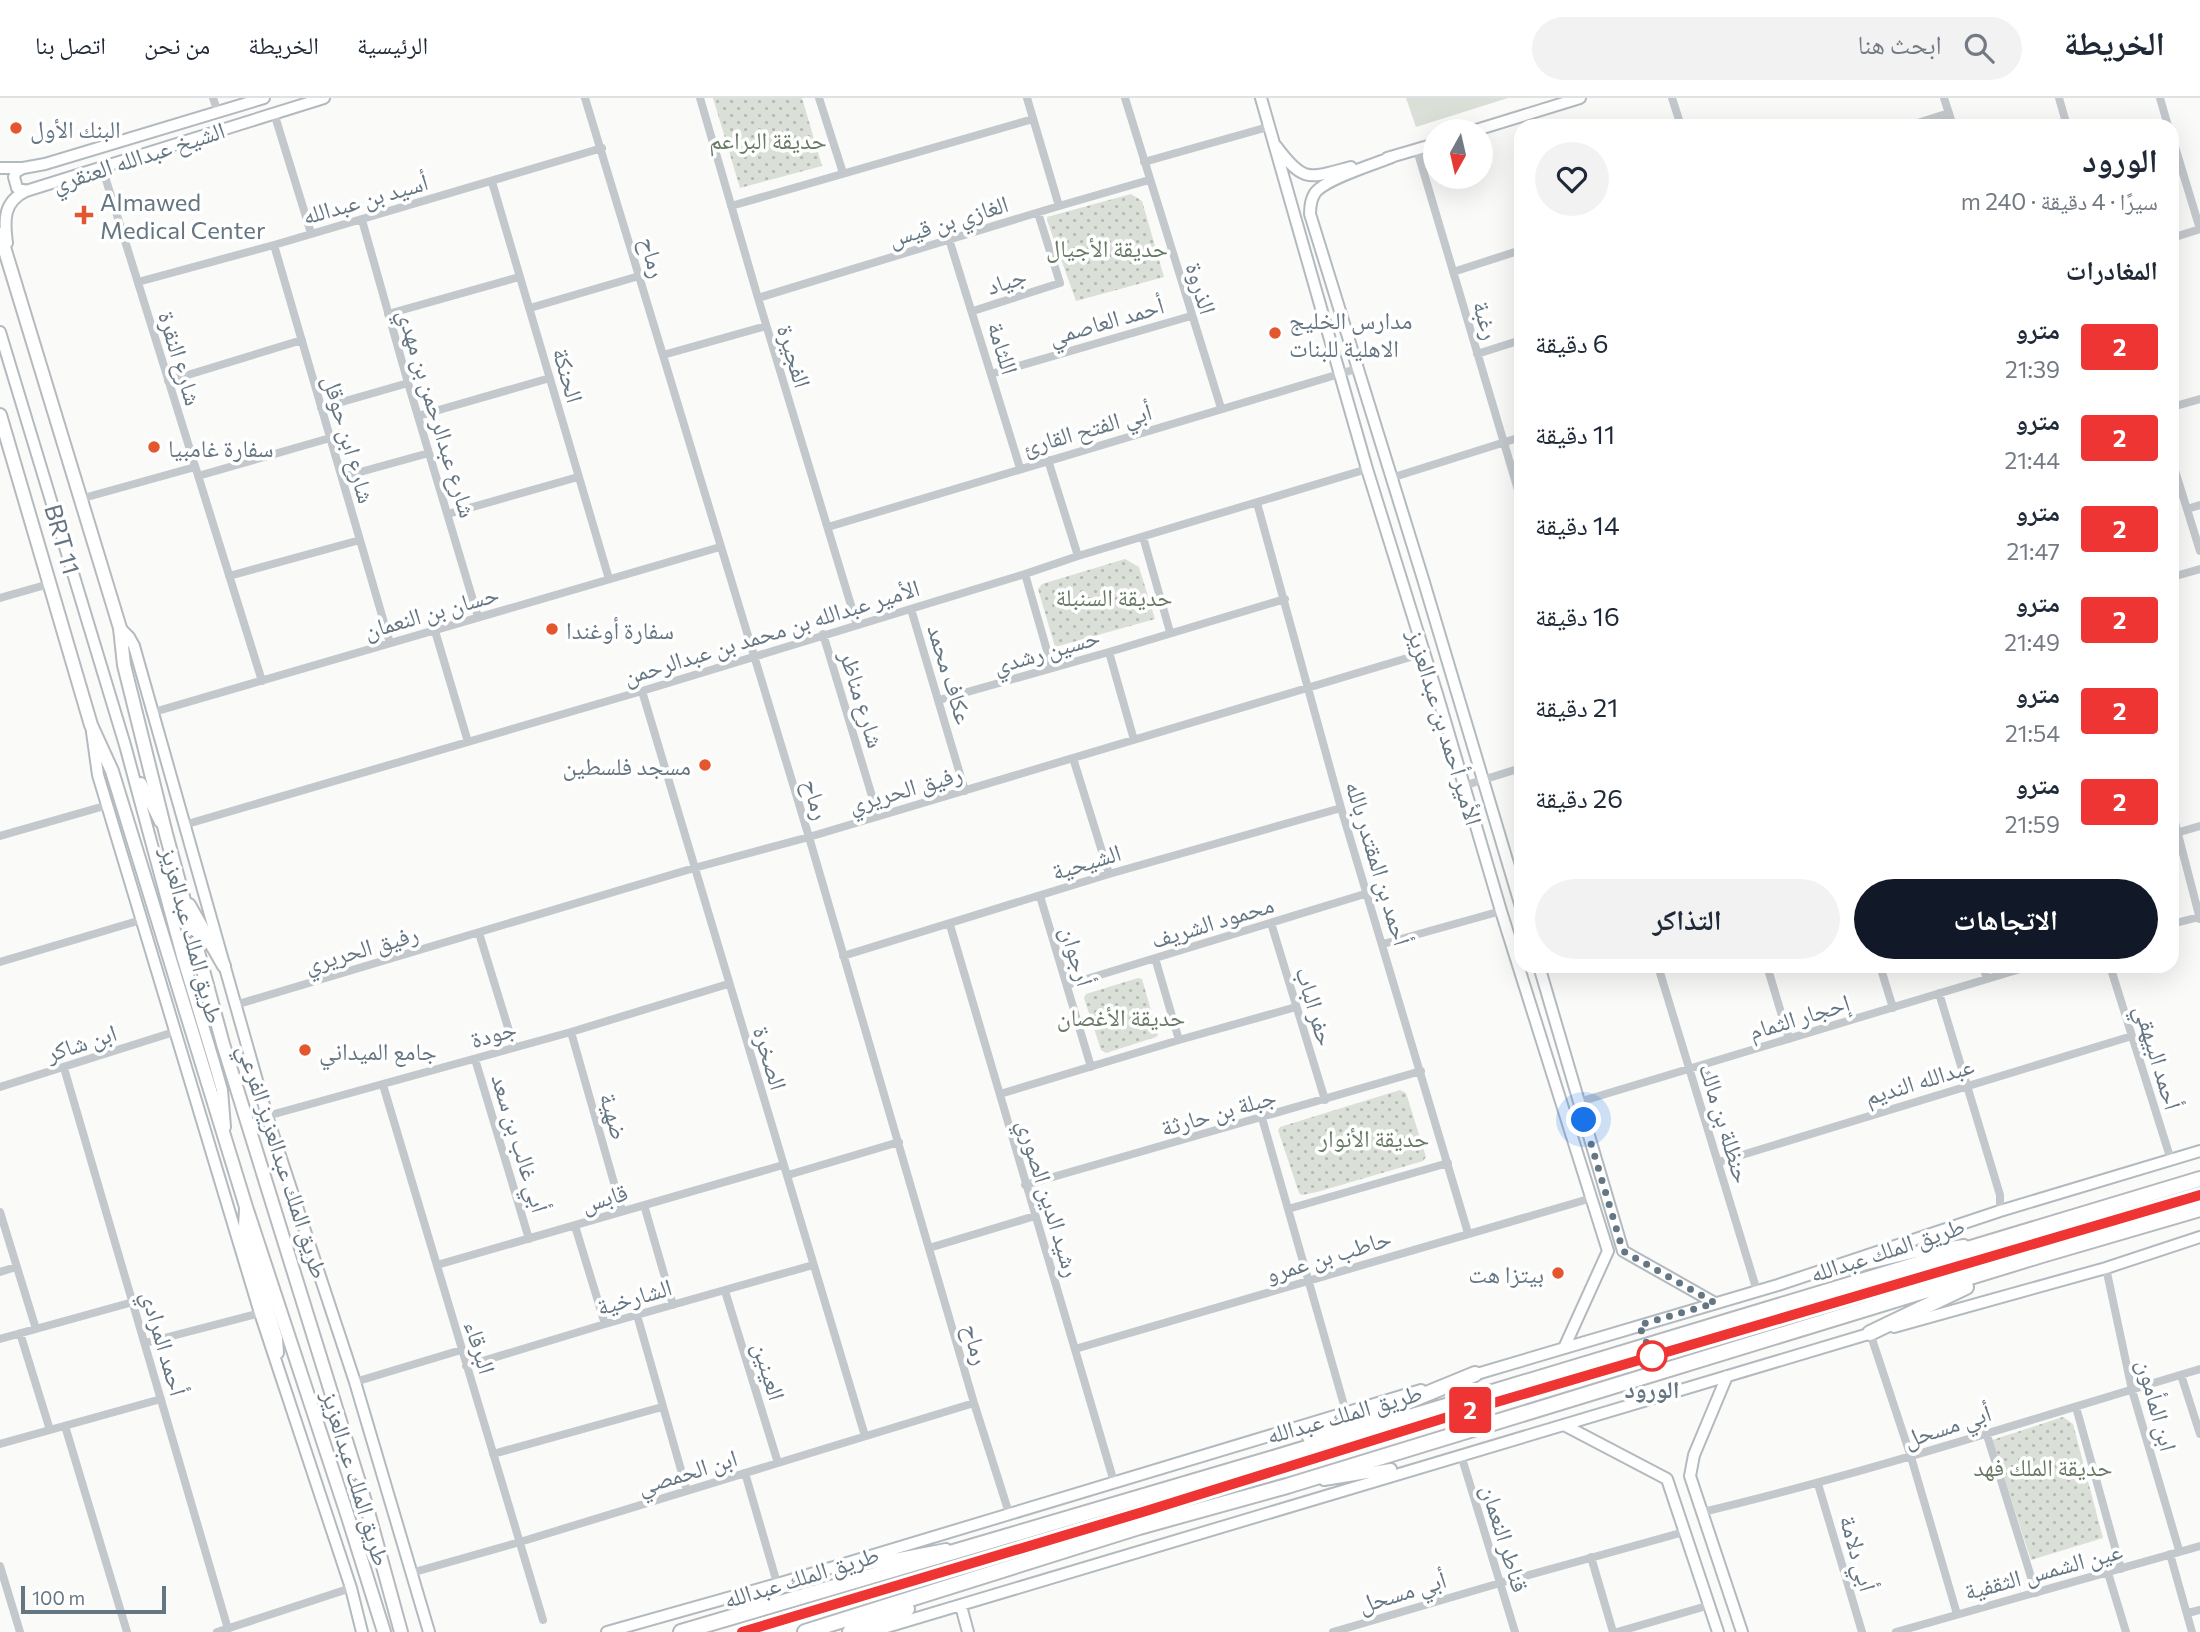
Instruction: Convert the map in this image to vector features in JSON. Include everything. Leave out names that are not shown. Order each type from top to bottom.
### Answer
[{"type":"highway","name":"طريق الملك عبدالله","points":[[681,1632],[1270,1459],[2200,1180]]},
{"type":"highway","name":"طريق الملك عبدالله","points":[[805,1632],[1139,1527],[1287,1486],[2200,1209]]},
{"type":"highway","points":[[1870,1333],[1959,1290],[2042,1255]]},
{"type":"highway","points":[[1270,1459],[1308,1438],[1376,1415],[1475,1374]]},
{"type":"highway","points":[[850,1632],[1002,1571]]},
{"type":"main road","name":"طريق الملك عبدالعزيز","points":[[0,234],[120,628],[124,666],[181,893],[227,1057],[368,1508],[401,1632]]},
{"type":"main road","name":"طريق الملك عبدالعزيز","points":[[0,415],[91,725],[112,771],[246,1207],[383,1632]]},
{"type":"main road","points":[[181,893],[224,966]]},
{"type":"street","points":[[214,98],[218,112]]},
{"type":"street","name":"الشيخ عبدالله العنقري","points":[[0,168],[23,168],[45,163],[264,98]]},
{"type":"street","name":"الشيخ عبدالله العنقري","points":[[9,260],[4,221],[7,207],[26,191],[324,98]]},
{"type":"street","name":"رماح","points":[[585,98],[809,837],[974,1403],[1009,1513]]},
{"type":"street","name":"الفجيرة","points":[[700,98],[856,625]]},
{"type":"street","points":[[819,98],[843,173]]},
{"type":"street","points":[[1027,98],[1059,206]]},
{"type":"street","name":"الذروة","points":[[1125,98],[1220,408]]},
{"type":"street","name":"الأمير أحمد بن عبدالعزيز","points":[[1261,98],[1367,469],[1514,952]]},
{"type":"street","points":[[1493,125],[1580,98]]},
{"type":"street","points":[[1672,98],[1679,119]]},
{"type":"street","points":[[1944,98],[1951,119]]},
{"type":"street","points":[[2059,98],[2065,119]]},
{"type":"street","points":[[2160,98],[2166,119]]},
{"type":"street","points":[[274,113],[311,233]]},
{"type":"street","points":[[1930,119],[1949,113]]},
{"type":"street","points":[[731,206],[1033,119]]},
{"type":"street","points":[[1144,162],[1268,127]]},
{"type":"street","points":[[1273,143],[1294,168],[1305,175],[1319,175],[1423,148]]},
{"type":"street","name":"أسيد بن عبدالله","points":[[138,282],[362,220],[602,148]]},
{"type":"street","name":"رغبة","points":[[1416,150],[1514,477]]},
{"type":"street","name":"الأمير أحمد بن عبدالعزيز","points":[[1392,157],[1323,184],[1314,193],[1310,214],[1482,780],[1514,867]]},
{"type":"street","points":[[2179,160],[2200,229],[2179,236]]},
{"type":"street","name":"شارع النقرة","points":[[102,167],[262,681]]},
{"type":"street","points":[[23,168],[16,172],[14,177],[17,188],[26,191]]},
{"type":"street","name":"الغازي بن قيس","points":[[758,298],[1149,180]]},
{"type":"street","name":"الحنكة","points":[[492,182],[609,579]]},
{"type":"street","name":"جياد","points":[[973,311],[1060,283],[1038,212]]},
{"type":"street","name":"شارع عبدالرحمن بن مهدي","points":[[362,220],[478,617]]},
{"type":"street","name":"اللثامة","points":[[949,239],[1020,468]]},
{"type":"street","name":"شارع ابن حوقل","points":[[274,245],[390,643]]},
{"type":"street","points":[[1453,272],[1514,252]]},
{"type":"street","points":[[530,308],[639,276]]},
{"type":"street","points":[[388,314],[519,277]]},
{"type":"street","name":"أحمد العاصمي","points":[[991,374],[1191,316]]},
{"type":"street","points":[[663,355],[766,326]]},
{"type":"street","name":"BRT 11","points":[[0,332],[125,745],[182,956],[217,1071],[222,1090],[226,1140]]},
{"type":"street","points":[[169,381],[302,340]]},
{"type":"street","points":[[1477,354],[1514,342]]},
{"type":"street","name":"أبي الفتح القارئ","points":[[828,527],[1356,369]]},
{"type":"street","points":[[418,416],[550,378]]},
{"type":"street","points":[[321,408],[408,383]]},
{"type":"street","points":[[2179,405],[2200,399]]},
{"type":"street","points":[[80,499],[330,438]]},
{"type":"street","points":[[1391,478],[1514,439]]},
{"type":"street","points":[[342,477],[429,453]]},
{"type":"street","points":[[1048,460],[1078,556]]},
{"type":"street","name":"الأمير عبدالله بن محمد بن عبدالرحمن","points":[[184,825],[642,691],[1367,469]]},
{"type":"street","points":[[448,514],[579,477]]},
{"type":"street","points":[[2179,483],[2200,551]]},
{"type":"street","name":"أحمد بن المقتدر بالله","points":[[1257,503],[1341,808],[1468,1233]]},
{"type":"street","points":[[2187,509],[2200,505]]},
{"type":"street","points":[[1143,537],[1170,632]]},
{"type":"street","points":[[229,576],[360,540]]},
{"type":"street","name":"حسان بن النعمان","points":[[154,712],[720,547]]},
{"type":"street","points":[[2179,575],[2200,569]]},
{"type":"street","points":[[1025,574],[1052,668]]},
{"type":"street","points":[[0,598],[49,583]]},
{"type":"street","name":"حسين رشدي","points":[[939,700],[1284,599]]},
{"type":"street","name":"عكاف محمد","points":[[911,608],[965,791]]},
{"type":"street","name":"طريق الملك عبدالعزيز الفرعي","points":[[120,628],[134,646],[267,1116],[355,1382],[424,1616],[426,1632]]},
{"type":"street","points":[[435,631],[468,742]]},
{"type":"street","name":"شارع مناظر","points":[[823,635],[877,816]]},
{"type":"street","points":[[1109,652],[1134,740]]},
{"type":"street","name":"رفيق الحريري","points":[[235,1004],[965,791],[1424,653]]},
{"type":"street","name":"الصخرة","points":[[642,691],[865,1436]]},
{"type":"street","points":[[1438,697],[1455,691]]},
{"type":"street","points":[[91,725],[98,775],[174,1032],[260,1313],[351,1588],[362,1632]]},
{"type":"street","name":"BRT 11","points":[[125,745],[166,834]]},
{"type":"street","points":[[1073,758],[1109,874]]},
{"type":"street","points":[[1463,786],[1514,770]]},
{"type":"street","points":[[0,836],[108,805]]},
{"type":"street","name":"الشيحية","points":[[844,956],[1109,874],[1341,808]]},
{"type":"street","points":[[2179,832],[2200,826]]},
{"type":"street","points":[[2179,844],[2200,918],[2179,923]]},
{"type":"street","name":"محمود الشريف","points":[[1066,985],[1368,893]]},
{"type":"street","name":"أرجوان","points":[[1040,896],[1091,1067]]},
{"type":"street","points":[[1383,944],[1501,911]]},
{"type":"street","points":[[0,962],[141,920]]},
{"type":"street","name":"حفر الباب","points":[[1271,923],[1325,1100]]},
{"type":"street","name":"رشيد الدين الصوري","points":[[950,925],[1114,1482]]},
{"type":"street","points":[[479,933],[514,1047]]},
{"type":"street","points":[[1155,958],[1179,1040]]},
{"type":"street","name":"الأمير أحمد بن عبدالعزيز","points":[[1521,973],[1608,1251],[1564,1348]]},
{"type":"street","points":[[1541,973],[1623,1251],[1715,1303]]},
{"type":"street","name":"حنظلة بن مالك","points":[[1660,973],[1757,1291]]},
{"type":"street","points":[[1769,973],[1789,1039]]},
{"type":"street","points":[[1882,973],[1893,1007]]},
{"type":"street","points":[[1985,973],[1987,979]]},
{"type":"street","name":"إحجار الثمام","points":[[1580,1102],[2007,973]]},
{"type":"street","name":"أحمد البيهقي","points":[[2112,973],[2171,1160]]},
{"type":"street","name":"جودة","points":[[267,1116],[571,1032],[728,984]]},
{"type":"street","points":[[1939,993],[2000,1195],[2000,1211]]},
{"type":"street","points":[[1000,1094],[1296,1007]]},
{"type":"street","name":"ابن شاكر","points":[[0,1087],[174,1032]]},
{"type":"street","name":"ضهية","points":[[571,1032],[622,1211]]},
{"type":"street","name":"عبدالله النديم","points":[[1719,1162],[2132,1036]]},
{"type":"street","name":"أبي غالب بن سعد","points":[[475,1059],[529,1239]]},
{"type":"street","name":"أحمد المرادي","points":[[64,1068],[228,1629]]},
{"type":"street","name":"جبلة بن حارثة","points":[[1025,1185],[1421,1071]]},
{"type":"street","name":"البرقاء","points":[[383,1085],[543,1620]]},
{"type":"street","points":[[1262,1118],[1346,1412]]},
{"type":"street","points":[[788,1175],[899,1142]]},
{"type":"street","name":"طريق الملك عبدالله","points":[[607,1632],[1778,1285],[2000,1211],[2200,1151]]},
{"type":"street","points":[[1288,1209],[1448,1163]]},
{"type":"street","name":"قابس","points":[[437,1265],[783,1165]]},
{"type":"street","name":"حاطب بن عمرو","points":[[1076,1349],[1592,1198]]},
{"type":"street","points":[[644,1205],[673,1305]]},
{"type":"street","points":[[246,1207],[244,1227],[277,1338],[278,1364]]},
{"type":"street","points":[[0,1212],[36,1329]]},
{"type":"street","points":[[929,1248],[1035,1216]]},
{"type":"street","points":[[575,1226],[604,1324]]},
{"type":"street","points":[[870,1632],[1870,1333],[2106,1268],[2200,1237]]},
{"type":"street","points":[[1778,1285],[1916,1252],[1994,1241]]},
{"type":"street","name":"الشارخية","points":[[466,1366],[813,1265]]},
{"type":"street","points":[[0,1272],[16,1268]]},
{"type":"street","name":"ابن المأمون","points":[[2106,1268],[2132,1390],[2192,1632]]},
{"type":"street","name":"العينين","points":[[725,1291],[778,1463]]},
{"type":"street","points":[[0,1339],[132,1302]]},
{"type":"street","points":[[145,1343],[260,1313]]},
{"type":"street","points":[[637,1315],[687,1491]]},
{"type":"street","points":[[20,1333],[50,1430]]},
{"type":"street","points":[[1870,1333],[1911,1457],[1957,1614]]},
{"type":"street","points":[[355,1382],[461,1350]]},
{"type":"street","name":"أبي مسحل","points":[[1703,1512],[1818,1484],[2200,1369]]},
{"type":"street","points":[[2181,1375],[2200,1434]]},
{"type":"street","points":[[1727,1376],[1693,1455],[1690,1476],[1742,1632]]},
{"type":"street","points":[[0,1444],[161,1399]]},
{"type":"street","name":"ابن الحمصي","points":[[411,1573],[974,1403]]},
{"type":"street","points":[[493,1454],[662,1407]]},
{"type":"street","points":[[2076,1407],[2121,1569]]},
{"type":"street","points":[[1564,1424],[1667,1479],[1718,1632]]},
{"type":"street","points":[[65,1426],[127,1632]]},
{"type":"street","points":[[1986,1432],[2036,1592]]},
{"type":"street","name":"قناطر النعمان","points":[[1461,1455],[1515,1632]]},
{"type":"street","points":[[1287,1486],[1433,1463]]},
{"type":"street","points":[[745,1473],[780,1582],[932,1551],[987,1543]]},
{"type":"street","name":"أبي دلامة","points":[[1818,1484],[1862,1632]]},
{"type":"street","name":"أبي مسحل","points":[[1333,1632],[1355,1629],[1500,1583],[1684,1532]]},
{"type":"street","name":"عين الشمس الثقفية","points":[[1896,1632],[2200,1546]]},
{"type":"street","points":[[1591,1557],[1615,1632],[1710,1605]]},
{"type":"street","points":[[0,1566],[20,1632]]},
{"type":"street","points":[[2108,1573],[2126,1632]]},
{"type":"street","points":[[217,1632],[351,1588]]},
{"type":"street","points":[[961,1606],[968,1632]]},
{"type":"street","points":[[2188,1613],[2200,1610]]},
{"type":"green space","name":"حديقة البراعم","points":[[713,98],[802,98],[822,166],[740,188]]},
{"type":"green space","points":[[1406,98],[1508,98],[1441,119],[1423,119],[1423,125],[1416,127]]},
{"type":"green space","name":"حديقة الأجيال","points":[[1131,194],[1142,201],[1164,277],[1076,301],[1047,217]]},
{"type":"green space","name":"حديقة السنبلة","points":[[1125,559],[1139,567],[1155,619],[1055,647],[1038,589],[1042,584]]},
{"type":"green space","name":"حديقة الأغصان","points":[[1142,979],[1158,1035],[1106,1053],[1101,1050],[1084,998],[1086,994]]},
{"type":"green space","name":"حديقة الأنوار","points":[[1400,1090],[1406,1093],[1426,1157],[1423,1161],[1317,1192],[1302,1195],[1299,1193],[1278,1130],[1280,1127]]},
{"type":"green space","name":"حديقة الملك فهد","points":[[2063,1417],[2073,1424],[2103,1538],[2031,1560],[1992,1440]]},
{"type":"railway","points":[[742,1632],[1146,1511],[1483,1406]]},
{"type":"metro line","name":"2","points":[[742,1632],[1146,1511],[1483,1406],[2200,1195]]},
{"type":"place","name":"البنك الأول","points":[[16,128]]},
{"type":"place","name":"Almawed Medical Center","points":[[84,215]]},
{"type":"place","name":"مدارس الخليج الاهلية للبنات","points":[[1275,333]]},
{"type":"place","name":"سفارة غامبيا","points":[[154,447]]},
{"type":"place","name":"سفارة أوغندا","points":[[552,629]]},
{"type":"place","name":"مسجد فلسطين","points":[[705,765]]},
{"type":"place","name":"جامع الميداني","points":[[305,1050]]},
{"type":"place","name":"بيتزا هت","points":[[1558,1273]]},
{"type":"place","name":"الورود","points":[[1652,1356]]},
{"type":"route","points":[[1584,1120],[1623,1251],[1715,1303],[1639,1325],[1652,1356]]}]
